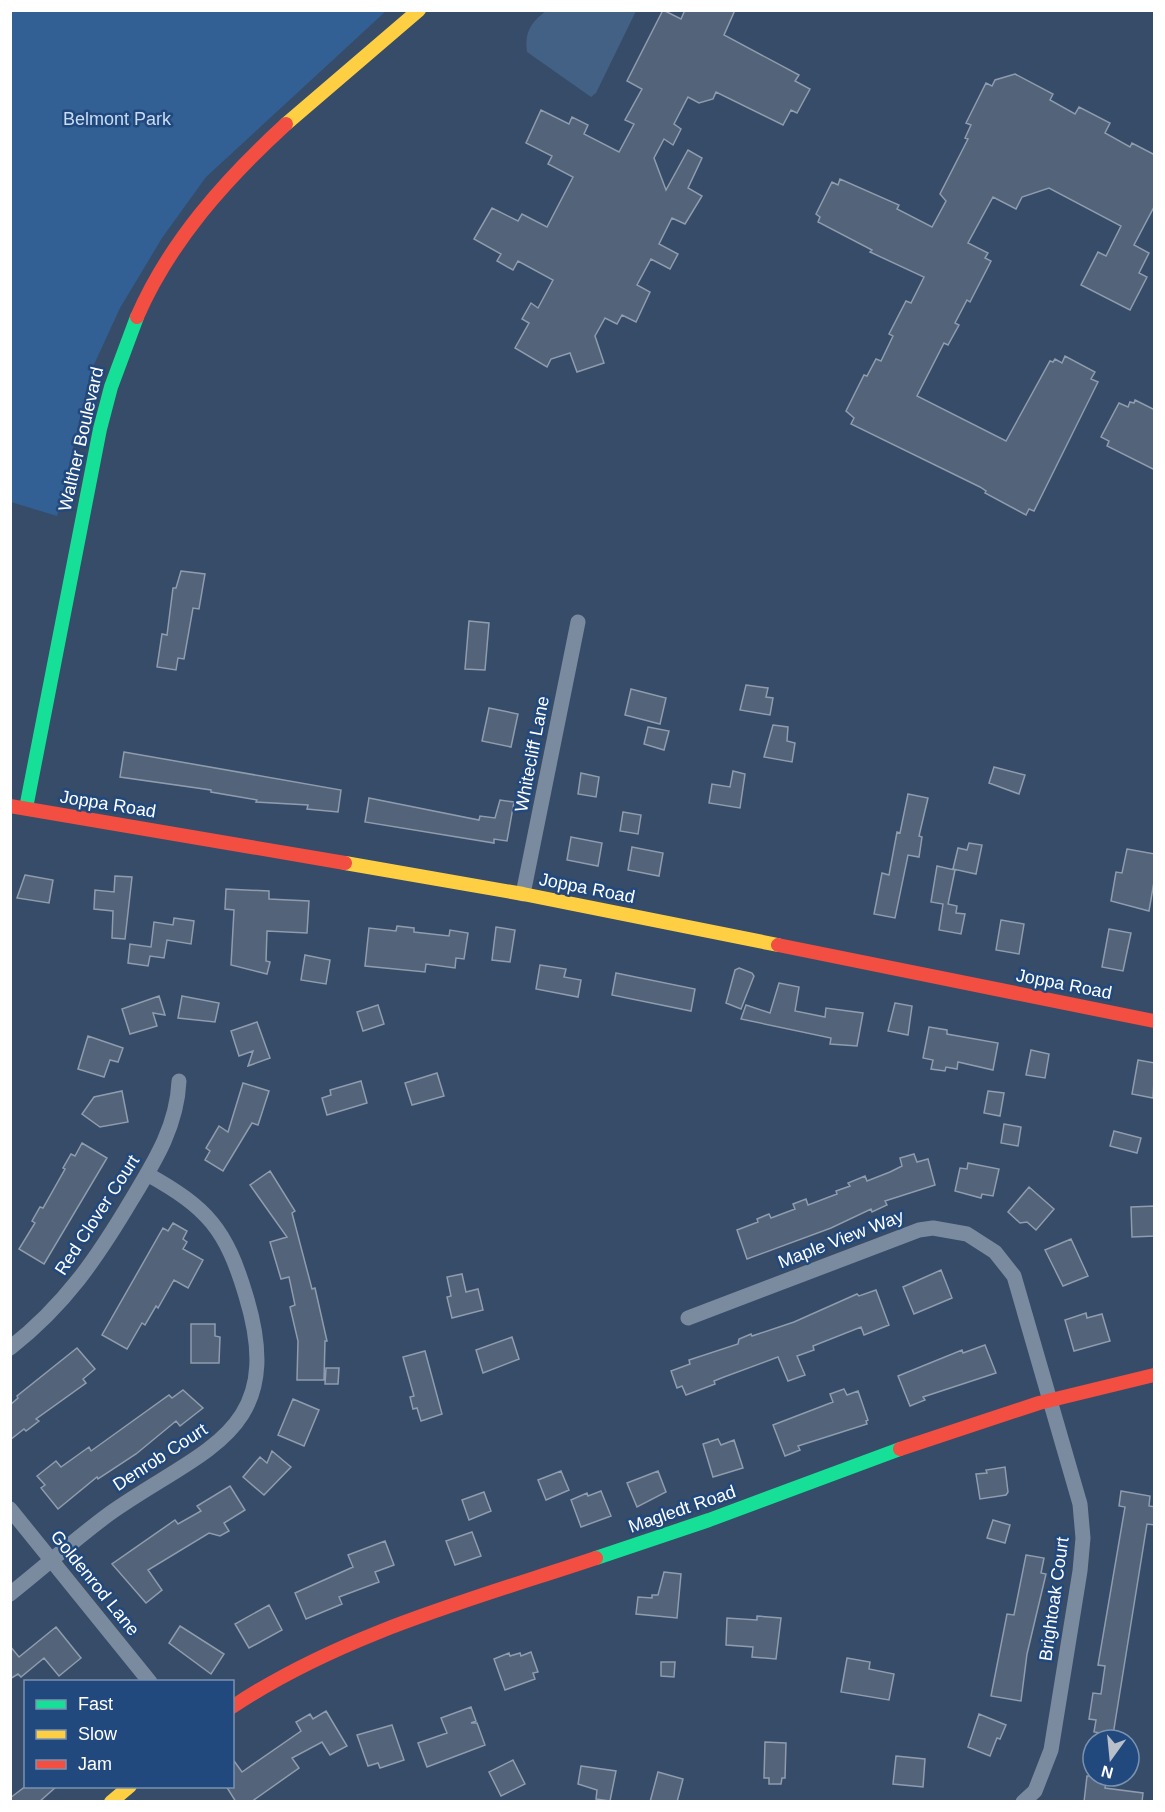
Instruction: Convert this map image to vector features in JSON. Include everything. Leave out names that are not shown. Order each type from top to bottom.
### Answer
[{"type":"main road","name":"Walther Boulevard","points":[[26,808],[96,440],[113,374],[139,312],[174,250],[220,190],[293,119],[419,10]]},
{"type":"main road","name":"Joppa Road","points":[[10,806],[524,894],[1155,1021]]},
{"type":"main road","name":"Magledt Road","points":[[234,1706],[296,1669],[394,1627],[778,1495],[938,1434],[1049,1398],[1155,1375]]},
{"type":"main road","points":[[111,1802],[128,1788]]},
{"type":"street","name":"Whitecliff Lane","points":[[524,894],[578,622]]},
{"type":"street","name":"Red Clover Court","points":[[10,1348],[42,1322],[80,1282],[147,1174],[173,1123],[178,1106],[179,1081]]},
{"type":"street","name":"Denrob Court","points":[[10,1594],[109,1514],[215,1446],[240,1420],[254,1388],[257,1371],[256,1336],[235,1258],[218,1230],[196,1204],[147,1174]]},
{"type":"street","name":"Maple View Way","points":[[688,1318],[919,1230],[950,1230],[982,1242],[1007,1264],[1014,1276],[1049,1398]]},
{"type":"street","name":"Brightoak Court","points":[[1023,1802],[1035,1791],[1051,1750],[1083,1538],[1076,1484],[1049,1398]]},
{"type":"street","name":"Goldenrod Lane","points":[[10,1509],[148,1680]]},
{"type":"green space","name":"Belmont Park","points":[[10,11],[386,11],[206,177],[162,238],[120,308],[91,371],[57,516],[11,502]]},
{"type":"shaded area","points":[[546,11],[636,11],[596,93],[591,97],[527,52],[530,28]]},
{"type":"building","points":[[663,10],[681,19],[685,10],[735,10],[724,35],[799,75],[795,81],[810,89],[797,113],[791,110],[783,125],[716,92],[713,99],[699,103],[688,97],[674,124],[681,129],[673,145],[664,139],[654,158],[666,190],[688,150],[702,158],[688,188],[702,196],[685,224],[672,218],[659,244],[678,254],[670,269],[651,259],[637,285],[650,292],[636,322],[622,315],[617,324],[605,318],[595,336],[604,363],[577,372],[570,353],[551,359],[547,367],[515,348],[529,323],[522,319],[531,303],[538,308],[553,280],[518,261],[513,270],[497,261],[501,254],[474,239],[492,208],[518,221],[522,214],[547,227],[573,177],[548,164],[552,156],[526,143],[541,110],[569,124],[572,117],[588,125],[584,134],[619,152],[634,124],[625,120],[642,89],[627,81]]},
{"type":"building","points":[[1015,74],[1053,94],[1050,100],[1075,114],[1079,107],[1110,123],[1105,133],[1130,147],[1132,143],[1155,155],[1155,205],[1134,245],[1149,253],[1139,273],[1147,277],[1130,310],[1081,285],[1098,252],[1106,256],[1121,226],[1049,188],[1022,197],[1016,209],[993,197],[968,243],[988,253],[985,258],[991,261],[970,302],[967,300],[955,323],[959,325],[948,345],[944,343],[917,396],[1006,441],[1050,361],[1053,362],[1055,359],[1062,363],[1065,356],[1095,372],[1091,379],[1098,382],[1034,511],[1029,509],[1026,515],[985,493],[986,491],[980,487],[851,424],[854,418],[846,411],[864,375],[867,376],[876,359],[881,361],[893,336],[889,334],[906,301],[911,303],[924,277],[870,252],[872,250],[818,222],[820,217],[816,214],[832,182],[838,185],[840,179],[899,205],[897,209],[932,227],[946,201],[940,194],[968,139],[965,138],[971,125],[966,123],[986,83],[992,86],[995,80]]},
{"type":"building","points":[[1135,400],[1155,410],[1155,470],[1107,446],[1109,441],[1101,437],[1119,403],[1128,407],[1130,402],[1134,403]]},
{"type":"building","points":[[181,571],[205,574],[199,609],[193,608],[184,659],[178,658],[176,670],[157,667],[162,634],[167,635],[173,588],[176,588]]},
{"type":"building","points":[[469,621],[489,623],[485,670],[465,669]]},
{"type":"building","points":[[746,685],[768,688],[766,697],[773,698],[770,715],[740,710]]},
{"type":"building","points":[[631,689],[666,698],[660,724],[625,715]]},
{"type":"building","points":[[489,708],[518,714],[511,747],[482,741]]},
{"type":"building","points":[[773,725],[788,727],[787,741],[795,743],[792,762],[764,757]]},
{"type":"building","points":[[648,727],[669,731],[664,750],[644,744]]},
{"type":"building","points":[[124,752],[341,790],[338,812],[307,809],[308,805],[256,802],[257,800],[211,792],[211,790],[120,777]]},
{"type":"building","points":[[994,767],[1025,775],[1019,794],[989,783]]},
{"type":"building","points":[[733,771],[745,774],[740,808],[709,803],[712,784],[730,787]]},
{"type":"building","points":[[581,773],[599,777],[596,797],[578,794]]},
{"type":"building","points":[[908,794],[928,798],[919,836],[922,837],[919,857],[908,855],[895,918],[874,914],[882,873],[889,875],[897,832],[900,833]]},
{"type":"building","points":[[369,798],[479,820],[480,816],[495,818],[500,800],[514,802],[507,841],[494,839],[494,843],[365,822]]},
{"type":"building","points":[[623,812],[641,815],[638,834],[620,831]]},
{"type":"building","points":[[571,837],[602,843],[598,866],[567,860]]},
{"type":"building","points":[[969,843],[982,845],[976,874],[953,869],[958,848],[967,850]]},
{"type":"building","points":[[632,847],[663,853],[659,876],[628,870]]},
{"type":"building","points":[[1127,849],[1155,854],[1154,882],[1149,911],[1111,901],[1116,872],[1122,873]]},
{"type":"building","points":[[937,866],[955,870],[948,904],[957,906],[956,913],[965,914],[961,934],[939,930],[943,904],[931,902]]},
{"type":"building","points":[[25,875],[53,880],[49,903],[17,898]]},
{"type":"building","points":[[115,876],[132,877],[125,939],[112,938],[113,911],[94,909],[95,890],[114,892]]},
{"type":"building","points":[[226,889],[269,891],[269,899],[309,901],[307,933],[267,931],[266,961],[270,962],[267,974],[231,965],[234,910],[225,909]]},
{"type":"building","points":[[174,918],[194,921],[191,944],[167,940],[164,958],[150,956],[148,966],[128,963],[130,944],[151,947],[154,922],[173,925]]},
{"type":"building","points":[[1001,920],[1024,924],[1019,954],[996,950]]},
{"type":"building","points":[[397,926],[414,928],[414,932],[449,936],[450,930],[468,933],[464,959],[456,958],[455,968],[426,964],[425,972],[365,966],[369,928],[396,931]]},
{"type":"building","points":[[496,927],[515,930],[510,962],[492,960]]},
{"type":"building","points":[[1109,929],[1131,933],[1123,971],[1102,967]]},
{"type":"building","points":[[305,955],[330,960],[326,984],[301,980]]},
{"type":"building","points":[[540,965],[566,969],[564,977],[581,980],[578,997],[536,989]]},
{"type":"building","points":[[739,968],[754,976],[741,1009],[726,1003],[735,970]]},
{"type":"building","points":[[616,973],[695,989],[691,1011],[612,995]]},
{"type":"building","points":[[779,983],[799,987],[795,1011],[825,1017],[826,1008],[863,1013],[857,1046],[830,1044],[831,1038],[741,1019],[746,1005],[770,1013]]},
{"type":"building","points":[[159,996],[165,1015],[153,1013],[157,1026],[130,1034],[122,1009]]},
{"type":"building","points":[[182,996],[219,1003],[215,1022],[178,1018]]},
{"type":"building","points":[[895,1003],[912,1006],[908,1035],[888,1031]]},
{"type":"building","points":[[378,1005],[384,1024],[363,1031],[357,1012]]},
{"type":"building","points":[[257,1022],[270,1058],[248,1066],[253,1051],[239,1056],[231,1031]]},
{"type":"building","points":[[929,1027],[947,1030],[947,1034],[998,1043],[993,1070],[958,1062],[957,1069],[946,1067],[945,1071],[931,1069],[933,1060],[923,1058]]},
{"type":"building","points":[[88,1036],[123,1048],[118,1062],[110,1060],[104,1077],[78,1069]]},
{"type":"building","points":[[1031,1050],[1049,1054],[1045,1078],[1026,1075]]},
{"type":"building","points":[[1138,1060],[1155,1063],[1153,1098],[1132,1094]]},
{"type":"building","points":[[437,1073],[444,1096],[412,1105],[405,1083]]},
{"type":"building","points":[[361,1081],[367,1103],[327,1115],[322,1098],[331,1095],[330,1090]]},
{"type":"building","points":[[243,1083],[269,1091],[258,1125],[252,1123],[223,1171],[205,1160],[210,1151],[206,1148],[219,1126],[228,1132]]},
{"type":"building","points":[[122,1091],[128,1122],[100,1127],[82,1114],[94,1097]]},
{"type":"building","points":[[988,1091],[1004,1093],[1000,1116],[984,1113]]},
{"type":"building","points":[[1004,1124],[1021,1127],[1018,1146],[1001,1143]]},
{"type":"building","points":[[1114,1131],[1141,1138],[1137,1153],[1110,1146]]},
{"type":"building","points":[[82,1143],[107,1158],[44,1264],[19,1249],[35,1223],[32,1221],[40,1207],[43,1208],[71,1154],[75,1156]]},
{"type":"building","points":[[914,1154],[917,1162],[928,1159],[935,1185],[885,1201],[887,1205],[872,1212],[871,1209],[831,1228],[747,1259],[737,1230],[758,1222],[757,1219],[769,1214],[771,1218],[795,1209],[793,1204],[806,1199],[808,1205],[837,1194],[836,1191],[850,1186],[848,1183],[865,1176],[867,1181],[890,1172],[902,1166],[900,1158]]},
{"type":"building","points":[[968,1163],[999,1169],[993,1196],[982,1194],[981,1198],[955,1191],[960,1168],[967,1169]]},
{"type":"building","points":[[270,1171],[295,1211],[292,1213],[312,1289],[315,1288],[327,1341],[325,1341],[324,1380],[297,1380],[298,1341],[290,1307],[295,1305],[289,1277],[281,1279],[270,1242],[287,1237],[250,1185]]},
{"type":"building","points":[[1029,1187],[1054,1209],[1036,1230],[1027,1222],[1020,1223],[1008,1212]]},
{"type":"building","points":[[1155,1206],[1155,1236],[1132,1237],[1131,1207]]},
{"type":"building","points":[[173,1223],[187,1231],[183,1239],[187,1242],[183,1249],[203,1260],[188,1288],[174,1280],[158,1308],[156,1306],[145,1325],[142,1323],[127,1349],[102,1335],[163,1228],[168,1231]]},
{"type":"building","points":[[1071,1239],[1088,1276],[1063,1286],[1045,1250]]},
{"type":"building","points":[[941,1270],[952,1298],[914,1314],[903,1287]]},
{"type":"building","points":[[462,1274],[466,1292],[478,1289],[483,1310],[452,1318],[447,1297],[451,1296],[447,1277]]},
{"type":"building","points":[[876,1290],[889,1325],[864,1335],[861,1327],[813,1346],[814,1350],[797,1356],[805,1375],[788,1381],[778,1357],[714,1381],[715,1384],[686,1395],[682,1386],[677,1388],[671,1371],[690,1364],[689,1360],[738,1344],[739,1339],[751,1334],[752,1336],[794,1322],[857,1294],[859,1296]]},
{"type":"building","points":[[1086,1313],[1087,1318],[1102,1314],[1110,1341],[1074,1351],[1065,1320]]},
{"type":"building","points":[[191,1324],[215,1324],[215,1336],[220,1337],[219,1363],[191,1363]]},
{"type":"building","points":[[512,1337],[519,1359],[483,1373],[476,1350]]},
{"type":"building","points":[[985,1345],[996,1373],[923,1397],[925,1400],[910,1406],[898,1376],[962,1350],[963,1353]]},
{"type":"building","points":[[77,1348],[95,1369],[83,1379],[86,1383],[36,1419],[39,1421],[26,1431],[24,1429],[10,1440],[10,1405],[18,1398],[17,1396]]},
{"type":"building","points":[[425,1351],[442,1414],[421,1421],[417,1408],[413,1409],[410,1397],[414,1396],[403,1357]]},
{"type":"building","points":[[326,1368],[339,1368],[338,1384],[325,1384]]},
{"type":"building","points":[[844,1389],[847,1395],[858,1391],[868,1420],[867,1424],[798,1446],[800,1450],[785,1456],[773,1425],[833,1402],[830,1394]]},
{"type":"building","points":[[183,1390],[203,1408],[180,1426],[176,1421],[136,1454],[98,1479],[97,1477],[58,1509],[41,1488],[45,1485],[37,1476],[56,1461],[61,1467],[89,1447],[91,1451],[169,1395],[172,1398]]},
{"type":"building","points":[[293,1399],[319,1410],[304,1446],[278,1435]]},
{"type":"building","points":[[718,1439],[721,1445],[734,1440],[743,1468],[713,1477],[703,1444]]},
{"type":"building","points":[[272,1451],[291,1467],[264,1495],[243,1477],[260,1457],[267,1463]]},
{"type":"building","points":[[1005,1467],[1008,1492],[1006,1495],[980,1499],[976,1474]]},
{"type":"building","points":[[561,1471],[569,1490],[546,1500],[538,1480]]},
{"type":"building","points":[[658,1471],[666,1492],[637,1507],[627,1483]]},
{"type":"building","points":[[230,1486],[245,1510],[224,1523],[229,1531],[220,1536],[209,1533],[148,1570],[162,1590],[146,1603],[112,1564],[175,1520],[178,1524],[201,1511],[197,1506]]},
{"type":"building","points":[[601,1491],[611,1516],[581,1527],[571,1500],[587,1493],[588,1496]]},
{"type":"building","points":[[1121,1491],[1150,1496],[1149,1506],[1155,1507],[1155,1525],[1147,1524],[1114,1728],[1095,1728],[1096,1720],[1089,1719],[1093,1693],[1101,1694],[1105,1666],[1098,1665],[1125,1507],[1119,1506]]},
{"type":"building","points":[[484,1492],[491,1511],[469,1520],[462,1500]]},
{"type":"building","points":[[993,1520],[1010,1525],[1005,1543],[987,1538]]},
{"type":"building","points":[[472,1532],[481,1556],[455,1565],[446,1541]]},
{"type":"building","points":[[385,1541],[394,1565],[375,1572],[379,1582],[339,1597],[342,1604],[306,1619],[295,1593],[353,1567],[348,1555]]},
{"type":"building","points":[[1026,1555],[1044,1558],[1041,1573],[1046,1574],[1027,1654],[1021,1701],[991,1696],[1007,1614],[1014,1615]]},
{"type":"building","points":[[664,1572],[681,1574],[677,1618],[636,1614],[638,1597],[652,1598],[652,1595],[658,1595]]},
{"type":"building","points":[[269,1605],[282,1630],[249,1648],[235,1624]]},
{"type":"building","points":[[757,1616],[781,1618],[776,1659],[752,1657],[753,1647],[726,1645],[727,1618],[757,1620]]},
{"type":"building","points":[[180,1626],[224,1654],[211,1674],[169,1643]]},
{"type":"building","points":[[56,1627],[81,1658],[59,1676],[44,1658],[21,1677],[18,1674],[10,1679],[10,1646],[19,1657]]},
{"type":"building","points":[[531,1652],[538,1672],[533,1673],[535,1679],[505,1690],[494,1659],[509,1653],[510,1656],[520,1653],[521,1656]]},
{"type":"building","points":[[847,1658],[870,1662],[869,1669],[894,1674],[889,1700],[841,1692]]},
{"type":"building","points":[[661,1662],[675,1662],[674,1677],[661,1676]]},
{"type":"building","points":[[471,1707],[476,1721],[471,1723],[477,1723],[485,1745],[427,1767],[418,1743],[447,1733],[441,1718]]},
{"type":"building","points":[[326,1711],[347,1746],[330,1755],[322,1742],[292,1758],[299,1768],[251,1802],[236,1802],[227,1788],[234,1788],[234,1761],[242,1772],[301,1731],[296,1722],[310,1714],[313,1719]]},
{"type":"building","points":[[979,1714],[1006,1725],[1000,1739],[997,1738],[990,1756],[968,1747]]},
{"type":"building","points":[[392,1725],[404,1760],[380,1768],[378,1763],[368,1766],[357,1735]]},
{"type":"building","points":[[765,1742],[786,1743],[785,1778],[782,1778],[781,1784],[769,1784],[769,1778],[764,1778]]},
{"type":"building","points":[[896,1756],[925,1759],[923,1787],[893,1784]]},
{"type":"building","points":[[513,1760],[525,1784],[501,1796],[489,1772]]},
{"type":"building","points":[[581,1766],[616,1771],[610,1801],[596,1799],[597,1790],[578,1784]]},
{"type":"building","points":[[658,1772],[683,1779],[677,1802],[650,1802]]},
{"type":"building","points":[[24,1788],[55,1788],[39,1802],[10,1802],[10,1798]]},
{"type":"building","points":[[1086,1788],[1143,1793],[1142,1802],[1084,1802]]},
{"type":"traffic: fast","points":[[26,808],[100,429],[111,387],[137,317]]},
{"type":"traffic: fast","points":[[596,1558],[709,1520],[900,1449]]},
{"type":"traffic: slow","points":[[286,124],[419,10]]},
{"type":"traffic: slow","points":[[345,863],[523,894],[778,945]]},
{"type":"traffic: slow","points":[[111,1802],[128,1788]]},
{"type":"traffic: jam","points":[[137,317],[150,289],[201,213],[242,167],[286,124]]},
{"type":"traffic: jam","points":[[10,806],[345,863]]},
{"type":"traffic: jam","points":[[778,945],[1154,1021]]},
{"type":"traffic: jam","points":[[900,1449],[1039,1403],[1154,1375]]},
{"type":"traffic: jam","points":[[234,1706],[274,1681],[318,1659],[409,1620],[596,1558]]}]
